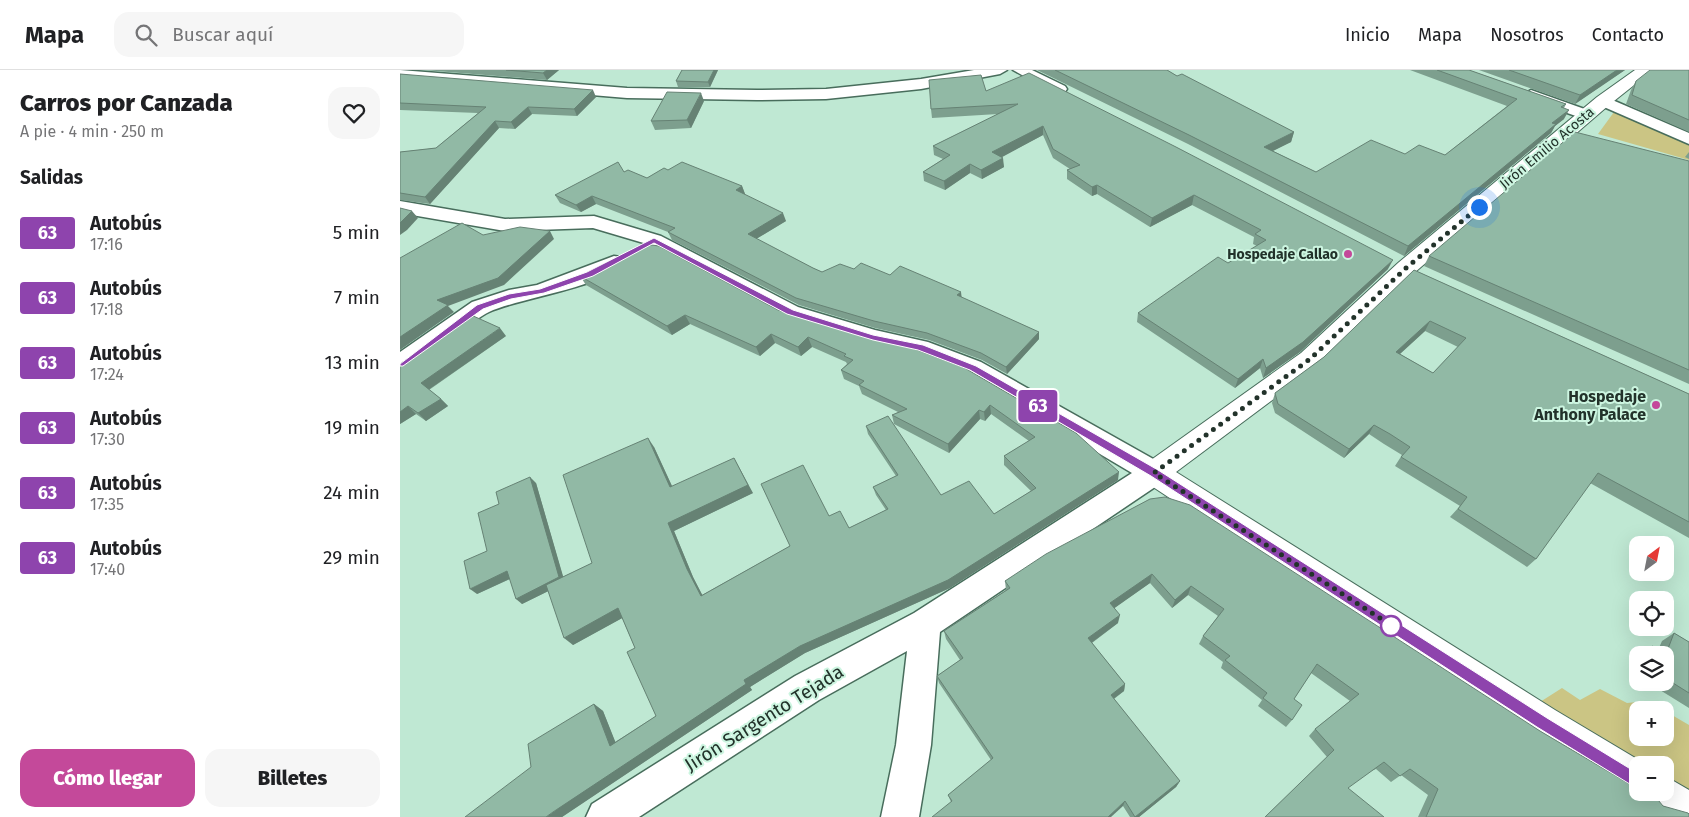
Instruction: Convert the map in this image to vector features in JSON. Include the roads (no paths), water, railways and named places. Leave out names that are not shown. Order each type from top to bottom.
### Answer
[{"type":"street","points":[[400,74],[627,93],[757,95],[826,94],[921,84],[1000,70]]},
{"type":"street","points":[[1020,70],[1074,96]]},
{"type":"street","name":"Jirón Emilio Acosta","points":[[1154,473],[1310,359],[1406,268],[1603,101],[1645,70]]},
{"type":"street","points":[[1515,89],[1587,115]]},
{"type":"street","points":[[1603,101],[1689,139]]},
{"type":"street","points":[[1566,133],[1585,138]]},
{"type":"street","points":[[400,207],[505,225],[594,222],[654,240],[790,312],[873,337],[920,348],[973,368],[1154,473],[1534,718],[1629,776]]},
{"type":"street","points":[[400,364],[480,307],[509,297],[541,291],[590,274],[654,240]]},
{"type":"street","name":"Jirón Sargento Tejada","points":[[605,817],[807,688],[925,624],[1154,473]]},
{"type":"street","points":[[900,817],[909,782],[916,736],[925,624]]},
{"type":"street","points":[[1670,801],[1689,813]]},
{"type":"place","name":"Hospedaje Callao","points":[[1348,254]]},
{"type":"place","name":"Hospedaje Anthony Palace","points":[[1656,405]]}]
